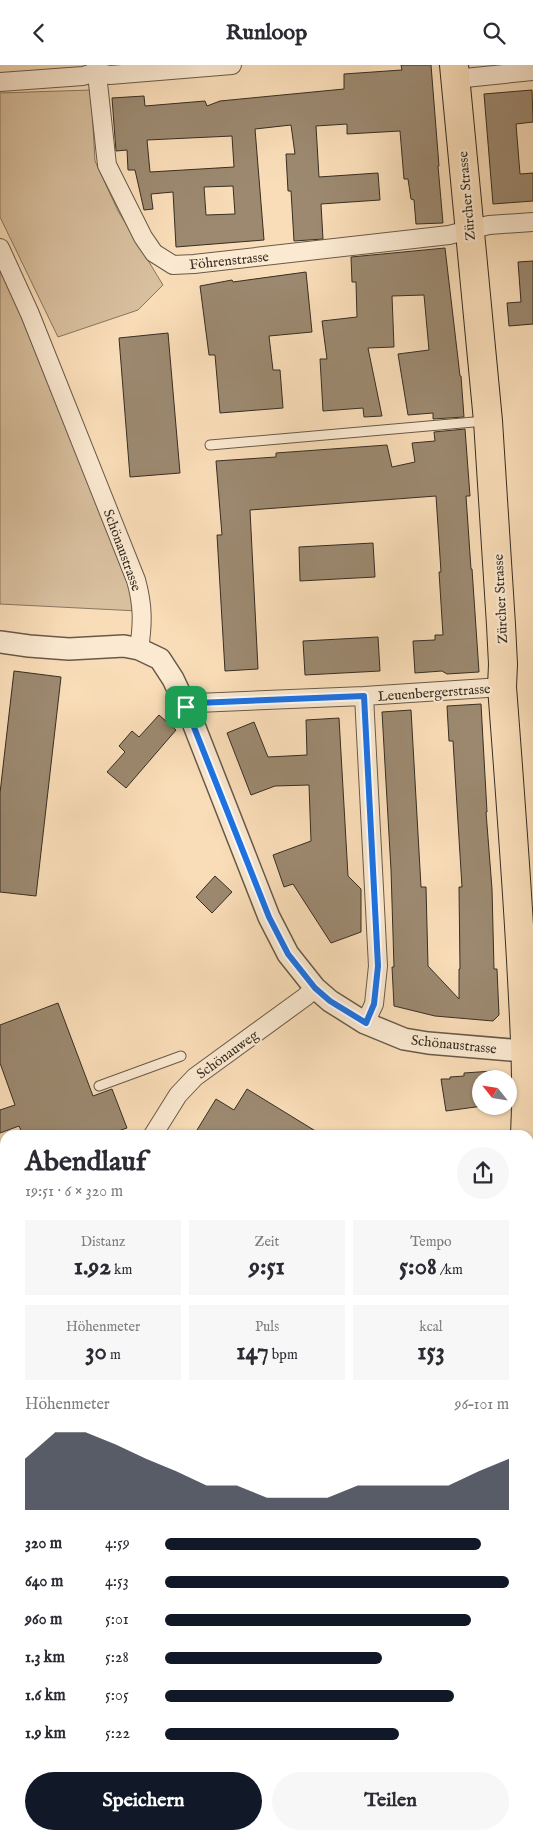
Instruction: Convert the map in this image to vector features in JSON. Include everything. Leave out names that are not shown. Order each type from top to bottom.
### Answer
[{"type":"main road","name":"Zürcher Strasse","points":[[454,72],[488,421],[500,605],[503,664],[502,687],[518,893],[525,1050],[525,1130]]},
{"type":"street","points":[[0,82],[84,76],[96,69],[110,75],[232,65]]},
{"type":"street","name":"Föhrenstrasse","points":[[96,69],[107,165],[143,237],[154,253],[173,265],[449,235],[489,225],[533,222]]},
{"type":"street","points":[[454,72],[533,71]]},
{"type":"street","name":"Schönaustrasse","points":[[0,248],[34,323],[136,580],[142,599],[143,616],[139,649],[160,659],[173,679],[186,707],[269,917],[288,954],[315,988],[330,1001],[366,1023],[404,1039],[428,1043],[525,1050]]},
{"type":"street","points":[[0,642],[69,649],[114,646],[139,649]]},
{"type":"street","name":"Leuenbergerstrasse","points":[[186,707],[197,703],[364,696],[502,687]]},
{"type":"street","points":[[364,696],[378,966],[374,1004],[366,1023]]},
{"type":"street","name":"Schönauweg","points":[[156,1130],[178,1095],[195,1077],[306,997],[315,988]]},
{"type":"lane","points":[[210,445],[488,421]]},
{"type":"lane","points":[[99,1086],[180,1056]]},
{"type":"shaded area","points":[[91,90],[95,161],[118,211],[163,285],[138,310],[58,337],[0,217],[0,93]]},
{"type":"shaded area","points":[[0,255],[138,611],[0,604]]},
{"type":"building","points":[[401,65],[431,65],[443,223],[416,224],[414,200],[411,199],[408,179],[404,179],[400,131],[347,134],[347,124],[316,126],[319,177],[378,173],[380,200],[321,204],[323,239],[294,241],[291,191],[288,191],[286,154],[295,154],[291,125],[255,129],[264,240],[176,247],[173,192],[151,194],[153,209],[144,210],[135,170],[128,170],[127,150],[116,151],[112,98],[144,96],[145,106],[205,101],[207,106],[220,101],[344,89],[344,74],[402,70]],"holes":[[[232,136],[234,167],[150,172],[147,140]],[[233,186],[235,214],[206,215],[204,187]]]},
{"type":"building","points":[[532,90],[533,122],[516,124],[520,174],[533,173],[533,201],[493,204],[484,94]]},
{"type":"building","points":[[445,248],[461,376],[464,417],[433,419],[433,413],[408,415],[398,354],[429,350],[424,295],[392,296],[394,347],[368,348],[382,416],[364,417],[363,408],[323,411],[320,359],[327,359],[322,321],[357,317],[356,282],[352,282],[351,257]]},
{"type":"building","points":[[533,261],[533,324],[509,326],[507,303],[521,302],[518,262]]},
{"type":"building","points":[[306,272],[312,332],[269,336],[273,370],[280,370],[283,408],[220,413],[215,355],[209,355],[200,286],[232,280],[233,282]]},
{"type":"building","points":[[168,333],[180,473],[130,477],[119,338]]},
{"type":"building","points":[[465,429],[470,496],[466,496],[479,672],[447,674],[442,671],[415,673],[413,641],[435,640],[435,635],[443,635],[436,496],[250,510],[258,669],[225,671],[217,535],[222,535],[216,461],[276,457],[276,453],[387,445],[392,467],[415,462],[412,443],[435,441],[434,432]]},
{"type":"building","points":[[373,543],[375,577],[300,581],[299,547]]},
{"type":"building","points":[[378,637],[380,671],[305,675],[303,641]]},
{"type":"building","points":[[14,671],[61,677],[36,896],[0,892],[0,793]]},
{"type":"building","points":[[481,704],[492,889],[494,969],[497,969],[499,1015],[493,1021],[435,1016],[394,1006],[391,870],[382,712],[411,710],[421,887],[426,887],[428,966],[459,999],[459,887],[462,887],[453,741],[449,741],[447,706]]},
{"type":"building","points":[[159,715],[176,730],[126,788],[107,772],[125,752],[119,746],[132,731],[139,737]]},
{"type":"building","points":[[339,718],[348,876],[361,889],[361,932],[331,943],[293,884],[284,887],[273,855],[311,841],[309,785],[275,786],[251,795],[227,733],[254,722],[268,757],[307,755],[306,720]]},
{"type":"building","points":[[215,876],[232,892],[212,913],[196,897]]},
{"type":"building","points":[[58,1003],[93,1096],[112,1089],[127,1128],[121,1130],[21,1130],[19,1126],[8,1130],[0,1130],[0,1110],[15,1105],[0,1063],[0,1025]]},
{"type":"building","points":[[472,1072],[472,1107],[446,1111],[441,1079],[464,1076],[464,1073]]},
{"type":"building","points":[[247,1089],[314,1130],[197,1130],[216,1099],[234,1110]]},
{"type":"route","points":[[364,696],[378,966],[374,1004],[366,1023],[330,1001],[315,988],[288,954],[269,917],[186,707],[197,703],[364,696]]}]
